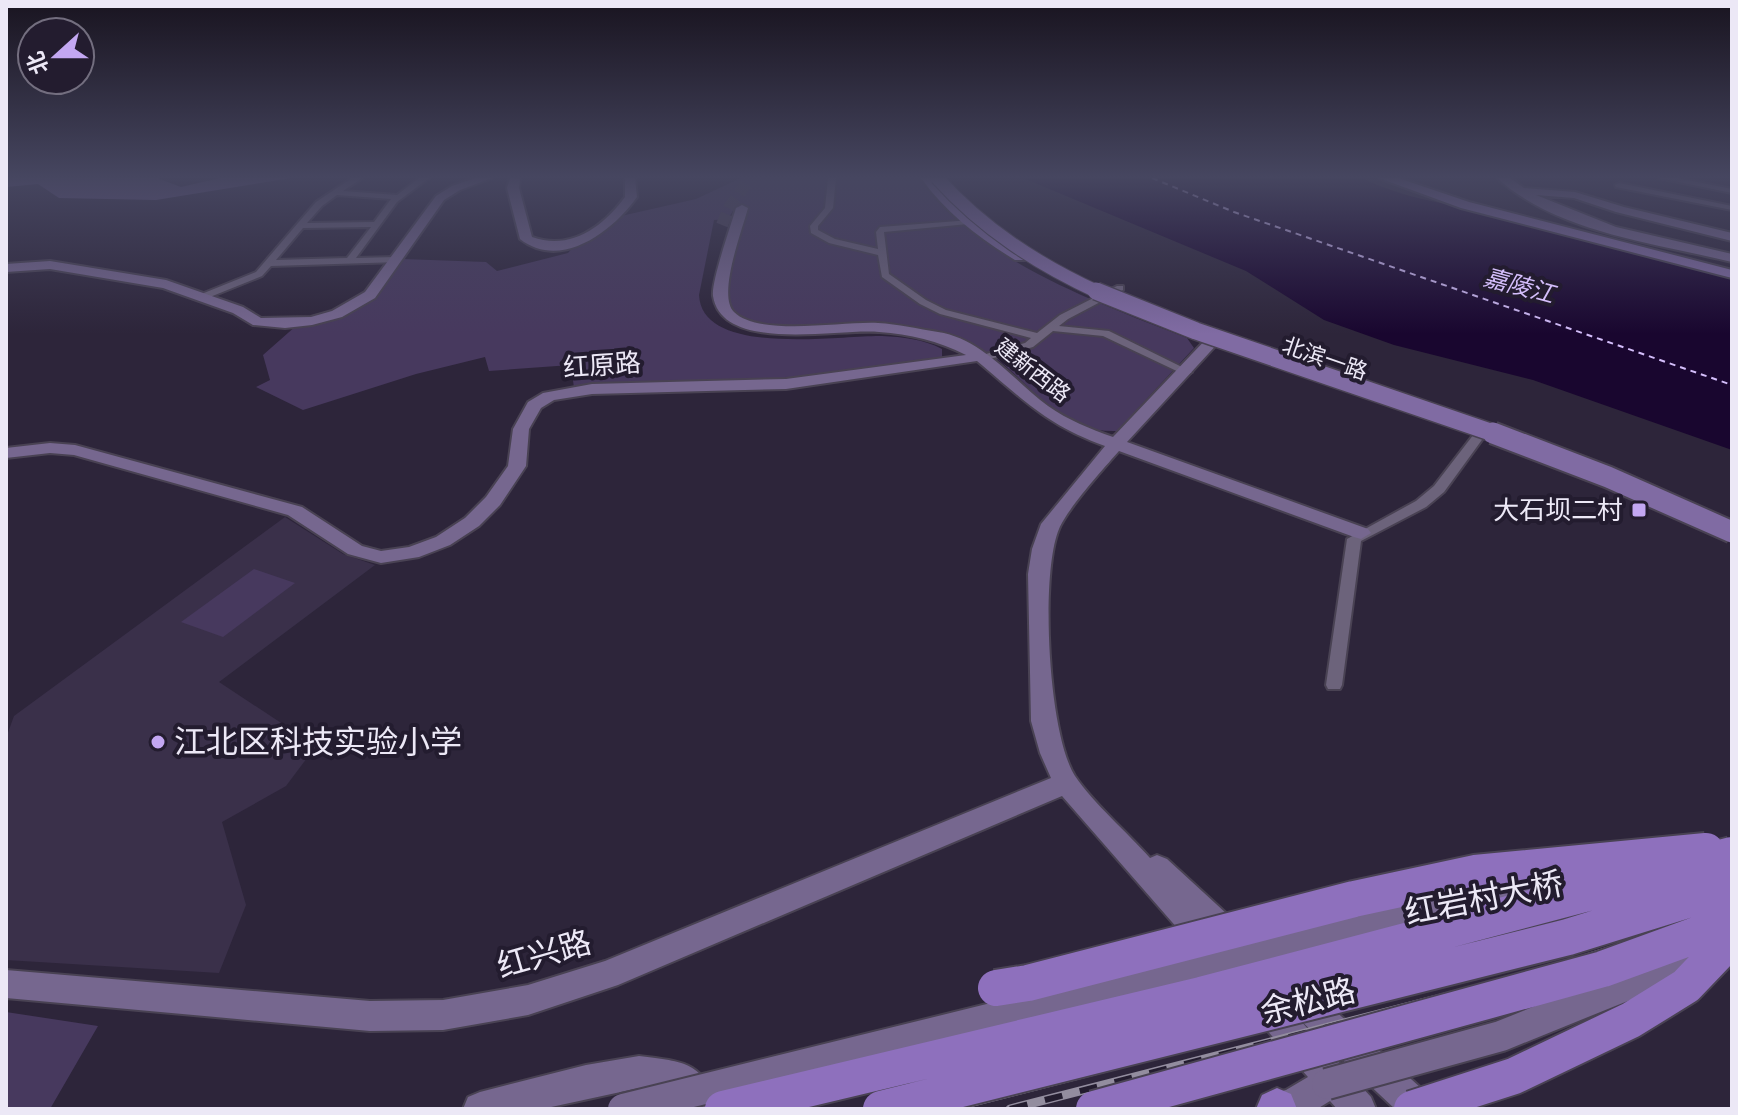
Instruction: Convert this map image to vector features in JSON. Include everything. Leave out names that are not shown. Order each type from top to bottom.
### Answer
[{"type":"highway","points":[[1012,985],[1354,899],[1475,873],[1732,850]]},
{"type":"highway","points":[[723,1109],[1216,991],[1732,850]]},
{"type":"highway","name":"余松路","points":[[881,1109],[1568,937],[1732,886]]},
{"type":"highway","name":"余松路","points":[[1094,1109],[1603,969],[1732,922]]},
{"type":"highway","points":[[1412,1109],[1514,1076],[1631,1020],[1686,986],[1732,938]]},
{"type":"highway","points":[[1060,1029],[1192,969]]},
{"type":"main road","name":"北滨一路","points":[[980,230],[1020,257],[1083,290],[1210,344],[1568,471],[1732,542]]},
{"type":"main road","name":"北滨一路","points":[[994,230],[1053,268],[1210,344],[1496,434],[1732,532]]},
{"type":"main road","points":[[1573,230],[1732,272]]},
{"type":"street","points":[[202,297],[259,274],[298,230]]},
{"type":"street","points":[[350,261],[371,230]]},
{"type":"street","points":[[6,268],[50,265],[166,284],[238,310],[258,322],[285,324],[337,314],[370,295],[417,230]]},
{"type":"street","points":[[522,230],[526,239],[556,246],[594,236],[600,230]]},
{"type":"street","name":"建新西路","points":[[721,230],[706,295],[707,306],[714,317],[729,327],[780,337],[910,336],[936,342],[977,358]]},
{"type":"street","name":"建新西路","points":[[736,230],[719,294],[726,313],[737,321],[780,331],[877,327],[914,330],[942,337],[977,358],[1029,412],[1065,435],[1358,536]]},
{"type":"street","points":[[814,230],[832,241],[883,253]]},
{"type":"street","points":[[882,230],[885,275],[923,302],[965,319],[1040,337]]},
{"type":"street","points":[[1630,230],[1732,257]]},
{"type":"street","points":[[1632,230],[1732,257]]},
{"type":"street","points":[[1703,230],[1732,237]]},
{"type":"street","points":[[270,263],[396,260]]},
{"type":"street","points":[[977,358],[1029,345],[1083,306],[1120,288]]},
{"type":"street","points":[[1052,328],[1105,333],[1187,372]]},
{"type":"street","points":[[1210,344],[1112,450],[1051,524],[1038,574],[1043,721],[1052,753],[1066,783],[1359,1109]]},
{"type":"street","name":"红原路","points":[[6,453],[50,448],[75,450],[133,466],[295,511],[355,550],[381,557],[412,553],[443,541],[472,522],[493,501],[517,466],[521,429],[534,405],[549,396],[592,389],[786,384],[977,358]]},
{"type":"street","points":[[1334,685],[1358,536],[1421,504],[1439,489],[1478,437]]},
{"type":"street","points":[[1066,783],[1419,1109]]},
{"type":"street","name":"红兴路","points":[[6,984],[370,1016],[443,1015],[528,1000],[607,975],[1066,783]]},
{"type":"street","name":"红岩村大桥","points":[[1192,969],[1238,952],[1501,891],[1722,856],[1732,850]]},
{"type":"street","points":[[1276,1109],[1292,1105],[1327,1084],[1501,1036],[1637,981],[1732,930]]},
{"type":"street","points":[[1012,985],[1192,969]]},
{"type":"street","points":[[623,1109],[1192,969]]},
{"type":"street","points":[[480,1109],[586,1081],[639,1072],[683,1078],[704,1109]]},
{"type":"shaded area","points":[[605,230],[712,230],[699,295],[706,315],[723,328],[776,339],[905,338],[942,349],[942,360],[785,381],[574,388],[571,365],[489,371],[485,357],[416,374],[303,410],[256,387],[270,380],[263,355],[297,325],[374,297],[403,259],[486,262],[497,271],[568,253],[575,245]]},
{"type":"shaded area","points":[[740,230],[969,230],[1041,276],[1187,338],[1194,348],[1117,431],[1098,430],[1066,418],[995,357],[949,335],[917,329],[783,330],[760,327],[738,319],[724,302]]},
{"type":"shaded area","name":"江北区科技实验小学","points":[[285,517],[343,554],[375,565],[219,682],[316,746],[286,786],[222,822],[246,905],[219,973],[6,960],[6,738],[14,716]]},
{"type":"shaded area","points":[[254,569],[295,583],[223,637],[181,622]]},
{"type":"shaded area","points":[[6,1012],[98,1026],[50,1109],[6,1109]]},
{"type":"water","name":"嘉陵江","points":[[1148,230],[1574,230],[1732,274],[1732,450],[1533,380],[1394,345],[1324,320],[1246,271]]},
{"type":"ferry route","points":[[1286,230],[1732,385]]},
{"type":"railway","points":[[946,1109],[1535,958],[1687,911],[1732,891]]},
{"type":"railway","points":[[1010,1109],[1546,971],[1699,922],[1732,907]]},
{"type":"place","name":"大石坝二村","points":[[1639,510]]},
{"type":"place","name":"江北区科技实验小学","points":[[158,742]]}]
